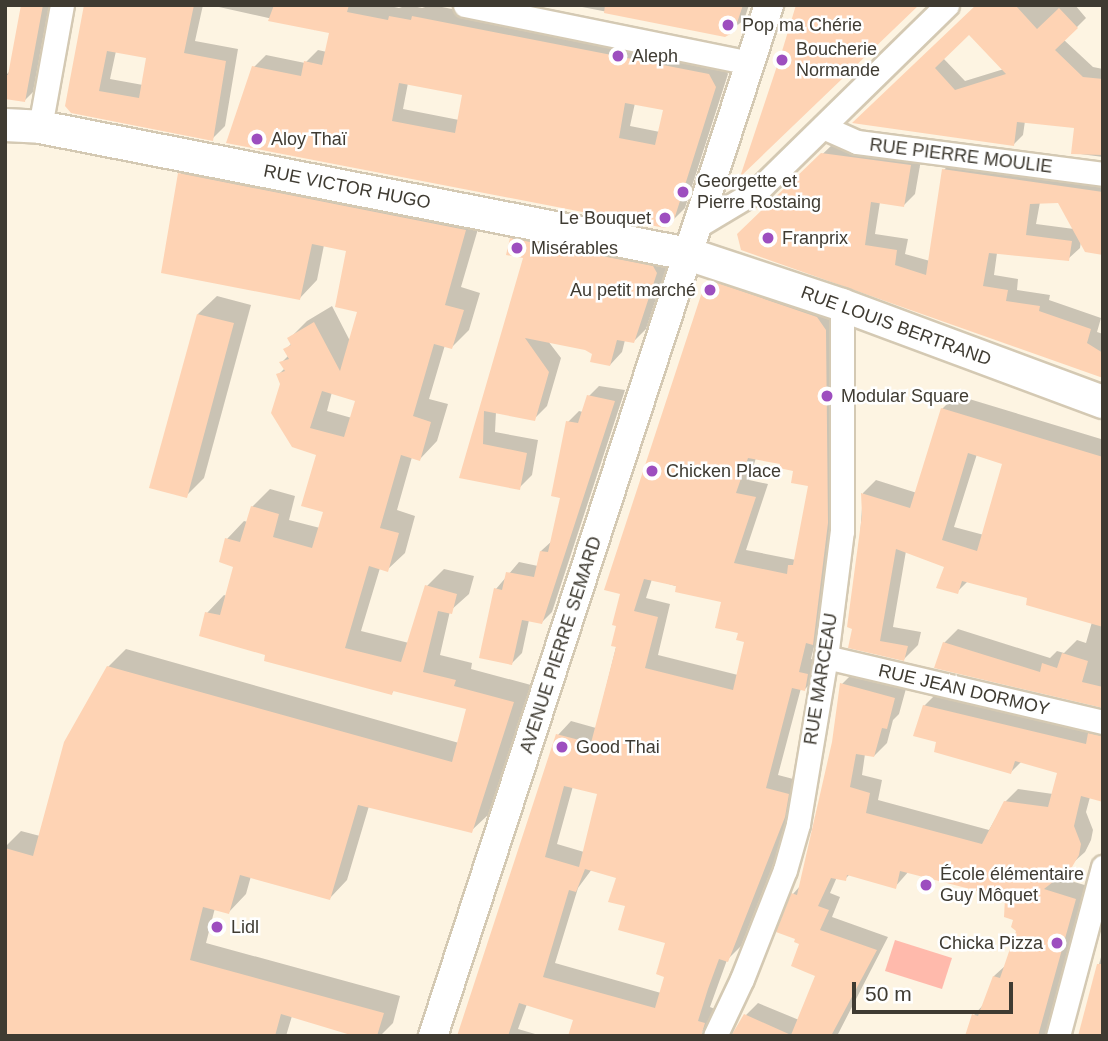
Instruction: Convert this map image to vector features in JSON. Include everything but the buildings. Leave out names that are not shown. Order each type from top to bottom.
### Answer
[{"type":"main road","name":"RUE VICTOR HUGO","points":[[5,125],[40,127],[694,240]]},
{"type":"main road","name":"RUE LOUIS BERTRAND","points":[[694,240],[842,305],[1103,402]]},
{"type":"street","points":[[40,127],[62,5]]},
{"type":"street","points":[[466,5],[750,63]]},
{"type":"street","name":"AVENUE PIERRE SEMARD","points":[[433,1036],[769,5]]},
{"type":"street","points":[[694,240],[759,189],[947,5]]},
{"type":"street","name":"RUE PIERRE MOULIE","points":[[823,127],[858,142],[1103,174]]},
{"type":"street","name":"RUE MARCEAU","points":[[715,1036],[742,979],[793,844],[826,657],[843,520],[842,305]]},
{"type":"street","name":"RUE JEAN DORMOY","points":[[826,657],[1103,722]]},
{"type":"street","points":[[1058,1036],[1103,867]]},
{"type":"shaded area","points":[[895,940],[952,958],[942,989],[885,971]]},
{"type":"place","name":"Pop ma Chérie","points":[[728,25]]},
{"type":"place","name":"Aleph","points":[[618,56]]},
{"type":"place","name":"Boucherie Normande","points":[[782,60]]},
{"type":"place","name":"Aloy Thaï","points":[[257,139]]},
{"type":"place","name":"Georgette et Pierre Rostaing","points":[[683,192]]},
{"type":"place","name":"Le Bouquet","points":[[665,218]]},
{"type":"place","name":"Franprix","points":[[768,238]]},
{"type":"place","name":"Misérables","points":[[517,248]]},
{"type":"place","name":"Au petit marché","points":[[710,290]]},
{"type":"place","name":"Modular Square","points":[[827,396]]},
{"type":"place","name":"Chicken Place","points":[[652,471]]},
{"type":"place","name":"Good Thai","points":[[562,747]]},
{"type":"place","name":"École élémentaire Guy Môquet","points":[[926,885]]},
{"type":"place","name":"Lidl","points":[[217,927]]},
{"type":"place","name":"Chicka Pizza","points":[[1057,943]]}]
